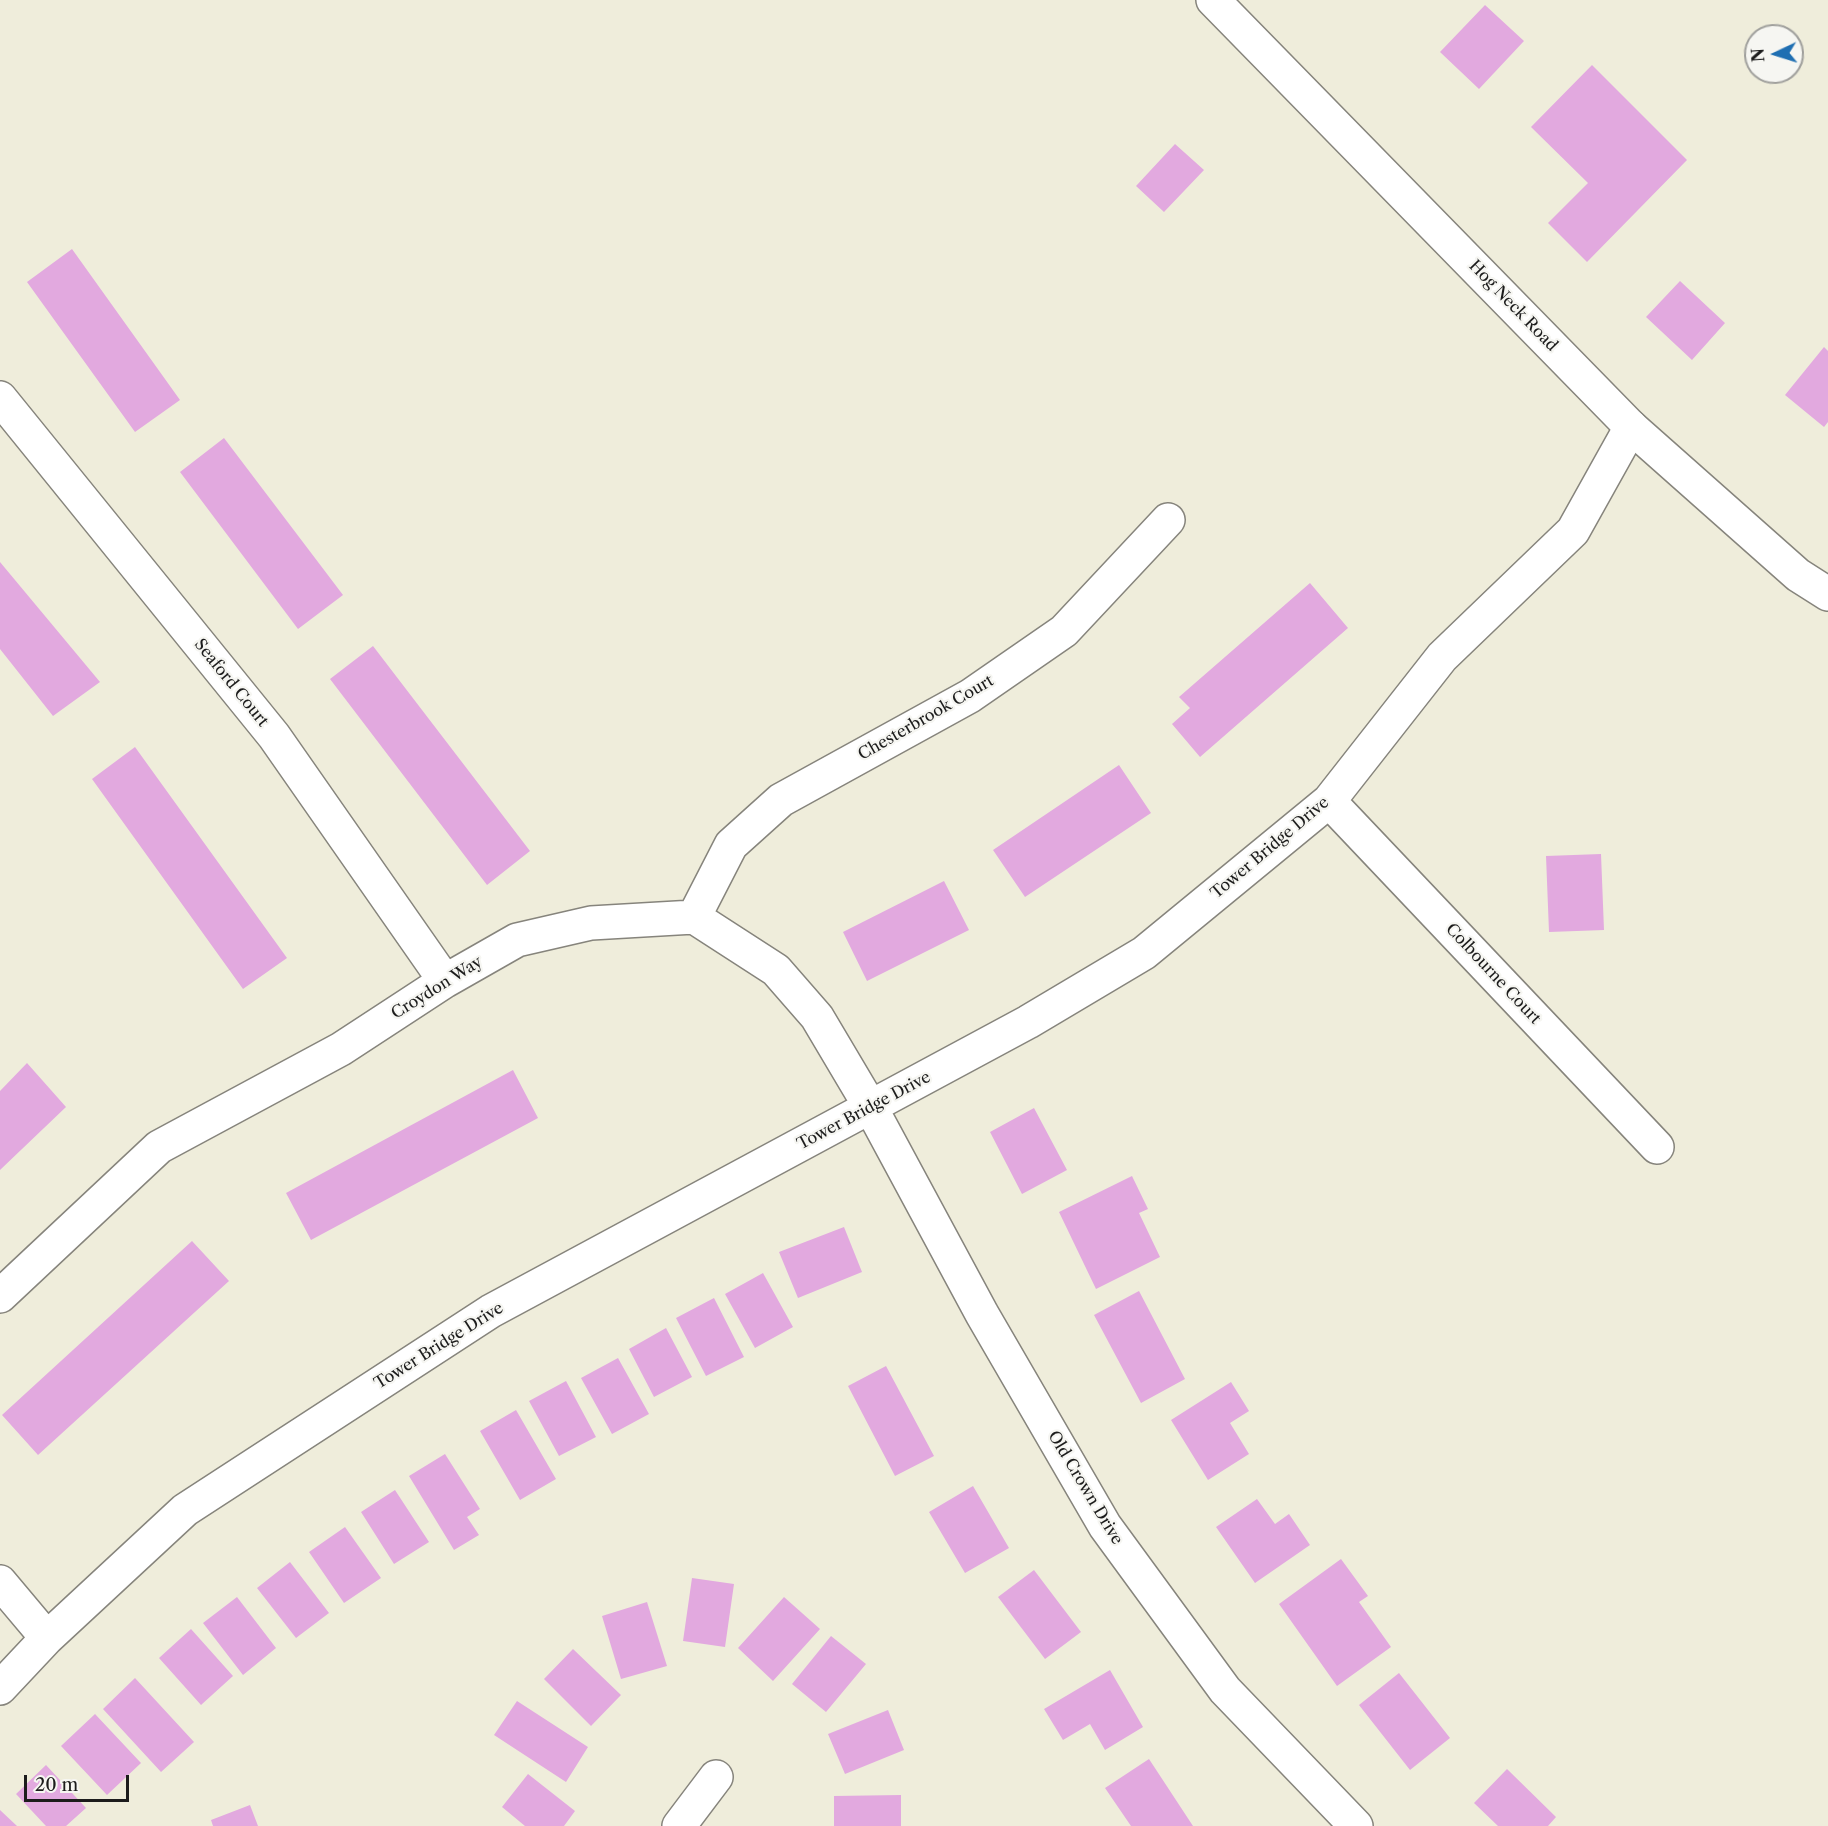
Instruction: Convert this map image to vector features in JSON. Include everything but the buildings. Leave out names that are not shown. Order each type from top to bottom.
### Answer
[{"type":"street","name":"Hog Neck Road","points":[[1213,0],[1630,427],[1798,575],[1828,594]]},
{"type":"street","name":"Seaford Court","points":[[0,398],[274,736],[445,981]]},
{"type":"street","name":"Tower Bridge Drive","points":[[0,1688],[47,1638],[185,1510],[481,1317],[1028,1022],[1144,953],[1329,801],[1442,657],[1573,531],[1630,427]]},
{"type":"street","name":"Chesterbrook Court","points":[[694,917],[731,845],[781,800],[970,696],[1064,631],[1168,520]]},
{"type":"street","name":"Colbourne Court","points":[[1329,801],[1658,1147]]},
{"type":"street","name":"Croydon Way","points":[[0,1296],[159,1147],[341,1049],[445,981],[517,940],[591,923],[694,917]]},
{"type":"street","points":[[694,917],[776,970],[818,1017],[871,1108]]},
{"type":"street","name":"Old Crown Drive","points":[[871,1108],[982,1314],[1105,1526],[1225,1690],[1356,1826]]},
{"type":"street","points":[[0,1582],[47,1638]]},
{"type":"street","points":[[679,1826],[716,1777]]}]
